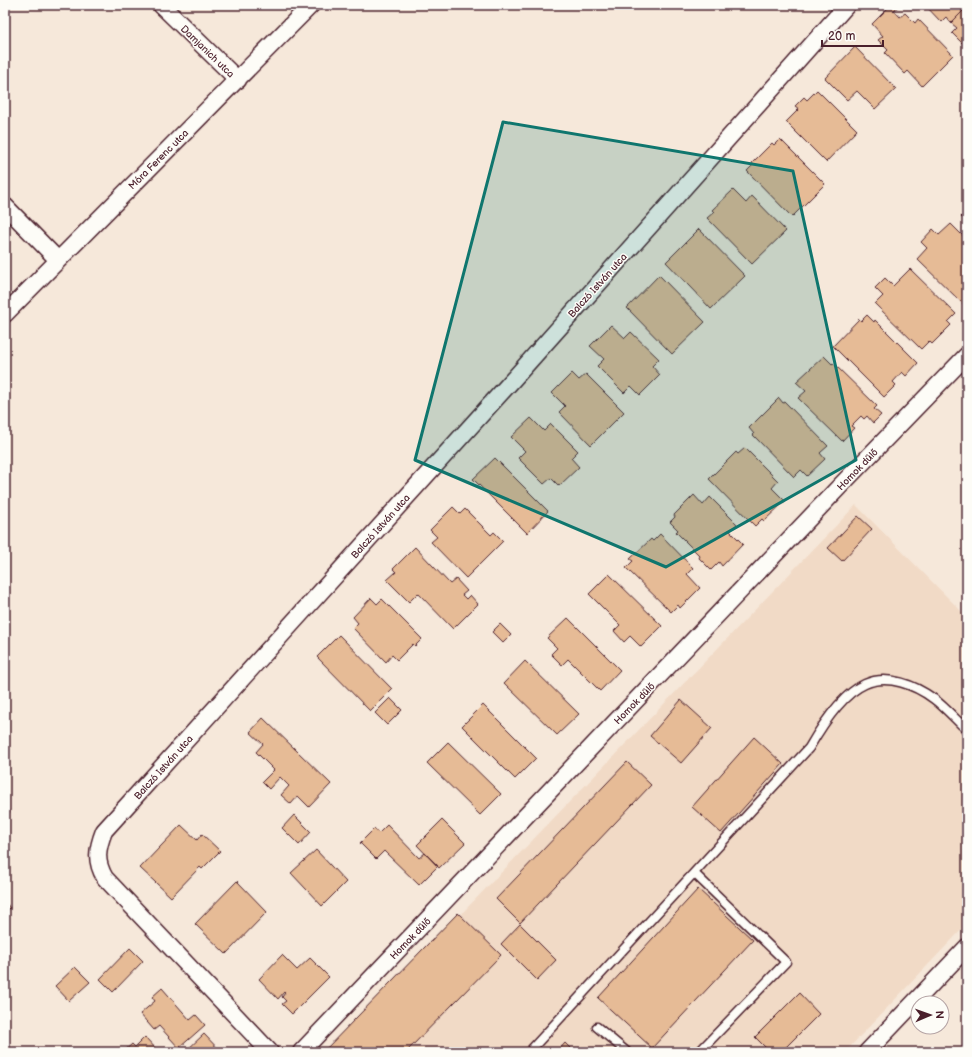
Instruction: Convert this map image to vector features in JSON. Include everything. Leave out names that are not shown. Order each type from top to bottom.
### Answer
[{"type":"street","name":"Damjanich utca","points":[[161,5],[238,80]]},
{"type":"street","name":"Móra Ferenc utca","points":[[5,314],[311,5]]},
{"type":"street","name":"Balczó István utca","points":[[270,1052],[105,878],[100,869],[98,858],[99,844],[104,831],[503,390],[847,5]]},
{"type":"street","points":[[5,206],[58,260]]},
{"type":"street","name":"Homok dűlő","points":[[301,1052],[840,486],[967,355]]},
{"type":"street","points":[[867,1052],[967,947]]},
{"type":"lane","points":[[529,1052],[809,748],[827,719],[851,694],[865,684],[878,681],[907,683],[934,699],[967,730]]},
{"type":"lane","points":[[694,873],[786,962],[700,1052]]},
{"type":"lane","points":[[597,1027],[626,1052]]},
{"type":"highlighted area","points":[[503,122],[793,171],[856,460],[666,567],[415,460]]},
{"type":"shaded area","points":[[856,505],[967,617],[967,924],[845,1052],[328,1052]]},
{"type":"building","points":[[889,5],[900,5],[894,10]]},
{"type":"building","points":[[925,5],[967,5],[967,7],[951,23],[946,17],[941,22]]},
{"type":"building","points":[[890,6],[900,17],[905,13],[915,23],[918,19],[953,55],[922,86],[908,71],[905,74],[885,53],[888,50],[878,40],[883,36],[872,24]]},
{"type":"building","points":[[967,7],[967,48],[952,33],[957,28],[951,23]]},
{"type":"building","points":[[855,47],[896,89],[875,109],[857,91],[847,100],[825,78]]},
{"type":"building","points":[[817,90],[857,130],[826,162],[786,122],[799,109],[795,106],[804,97],[807,100]]},
{"type":"building","points":[[780,139],[825,184],[792,217],[747,171],[753,165],[752,163],[772,143],[774,145]]},
{"type":"building","points":[[733,190],[746,203],[752,196],[786,231],[752,264],[707,218],[714,212],[712,210]]},
{"type":"building","points":[[967,211],[967,222],[961,217]]},
{"type":"building","points":[[951,224],[967,240],[967,300],[963,304],[917,259],[927,248],[921,242],[933,229],[939,235]]},
{"type":"building","points":[[699,229],[745,276],[711,309],[666,262]]},
{"type":"building","points":[[910,269],[956,314],[948,322],[951,325],[932,344],[929,341],[921,349],[875,304],[883,296],[875,288],[885,278],[893,286]]},
{"type":"building","points":[[659,275],[705,322],[672,354],[627,308]]},
{"type":"building","points":[[867,315],[874,322],[875,320],[918,363],[906,376],[902,372],[893,382],[896,385],[884,397],[833,346],[859,319],[861,321]]},
{"type":"building","points":[[611,325],[625,338],[631,332],[659,359],[652,366],[660,375],[640,395],[631,386],[624,393],[597,366],[604,359],[590,346]]},
{"type":"building","points":[[824,356],[877,406],[874,409],[881,415],[873,423],[867,416],[864,419],[861,416],[851,426],[854,428],[842,441],[798,398],[806,391],[796,382]]},
{"type":"building","points":[[572,373],[579,380],[586,374],[624,412],[591,445],[559,412],[565,406],[552,393]]},
{"type":"building","points":[[779,398],[783,403],[785,402],[828,446],[820,453],[825,459],[807,476],[801,470],[794,477],[753,435],[754,434],[749,428]]},
{"type":"building","points":[[531,418],[544,431],[551,424],[578,451],[571,458],[579,467],[559,486],[551,478],[544,484],[518,458],[525,451],[511,437]]},
{"type":"building","points":[[745,448],[778,481],[772,488],[785,501],[764,521],[762,519],[755,526],[709,479],[736,452],[738,454]]},
{"type":"building","points":[[495,458],[548,511],[527,533],[473,479]]},
{"type":"building","points":[[694,495],[703,505],[710,497],[737,524],[730,531],[743,544],[722,566],[719,562],[711,570],[699,558],[700,556],[676,532],[678,530],[670,522],[675,517],[674,515]]},
{"type":"building","points":[[453,507],[460,514],[465,509],[491,535],[494,532],[503,541],[466,578],[431,542],[437,537],[430,530]]},
{"type":"building","points":[[858,516],[872,529],[842,561],[828,548]]},
{"type":"building","points":[[660,534],[693,568],[687,574],[700,588],[680,608],[678,605],[671,612],[626,568],[633,561],[630,559],[651,539],[653,541]]},
{"type":"building","points":[[415,547],[450,584],[456,579],[467,591],[462,595],[466,599],[470,595],[478,604],[453,629],[418,593],[409,602],[387,580],[396,572],[393,569]]},
{"type":"building","points":[[609,574],[662,626],[641,647],[630,636],[624,642],[614,631],[620,625],[589,594]]},
{"type":"building","points":[[371,598],[377,604],[382,599],[422,639],[415,646],[413,644],[397,660],[392,655],[386,662],[353,628],[358,623],[353,617]]},
{"type":"building","points":[[568,618],[620,670],[600,691],[568,659],[562,665],[551,654],[557,648],[547,638]]},
{"type":"building","points":[[500,624],[511,635],[503,643],[492,632]]},
{"type":"building","points":[[339,635],[392,689],[370,711],[317,657]]},
{"type":"building","points":[[525,661],[579,714],[557,735],[504,683]]},
{"type":"building","points":[[390,698],[402,710],[387,725],[375,713]]},
{"type":"building","points":[[681,700],[712,728],[681,763],[650,736]]},
{"type":"building","points":[[483,705],[536,758],[515,779],[462,726]]},
{"type":"building","points":[[263,718],[331,784],[309,807],[298,796],[291,804],[281,795],[289,786],[280,777],[269,789],[262,782],[274,770],[256,752],[263,744],[250,732]]},
{"type":"building","points":[[754,737],[783,764],[721,833],[692,807]]},
{"type":"building","points":[[448,742],[501,794],[480,815],[427,763]]},
{"type":"building","points":[[627,762],[651,785],[520,923],[496,899]]},
{"type":"building","points":[[5,807],[10,812],[5,816]]},
{"type":"building","points":[[294,815],[311,832],[299,845],[282,828]]},
{"type":"building","points":[[442,820],[465,843],[439,868],[417,845]]},
{"type":"building","points":[[181,825],[197,840],[202,834],[220,851],[202,869],[200,867],[171,897],[140,868]]},
{"type":"building","points":[[387,825],[419,858],[425,853],[438,866],[419,885],[384,851],[376,859],[360,843],[374,829],[379,833]]},
{"type":"building","points":[[316,850],[346,882],[322,906],[291,873]]},
{"type":"building","points":[[237,881],[267,912],[226,954],[195,924]]},
{"type":"building","points":[[698,889],[753,940],[652,1048],[598,998]]},
{"type":"building","points":[[5,902],[10,908],[5,913]]},
{"type":"building","points":[[458,913],[501,955],[406,1052],[323,1052]]},
{"type":"building","points":[[520,924],[556,960],[537,980],[501,944]]},
{"type":"building","points":[[130,948],[143,961],[113,992],[100,979]]},
{"type":"building","points":[[282,955],[297,970],[310,958],[329,977],[292,1014],[282,1004],[286,1001],[282,997],[285,993],[284,992],[278,999],[259,979]]},
{"type":"building","points":[[75,967],[90,982],[69,1001],[55,986]]},
{"type":"building","points":[[162,988],[190,1020],[196,1015],[205,1025],[179,1048],[159,1026],[154,1030],[140,1014],[155,1001],[152,997]]},
{"type":"building","points":[[799,993],[819,1014],[781,1052],[770,1052],[755,1037]]},
{"type":"building","points":[[204,1034],[221,1052],[185,1052]]},
{"type":"building","points":[[145,1037],[159,1052],[123,1052],[132,1044],[135,1047]]},
{"type":"building","points":[[565,1043],[574,1052],[557,1052]]}]
